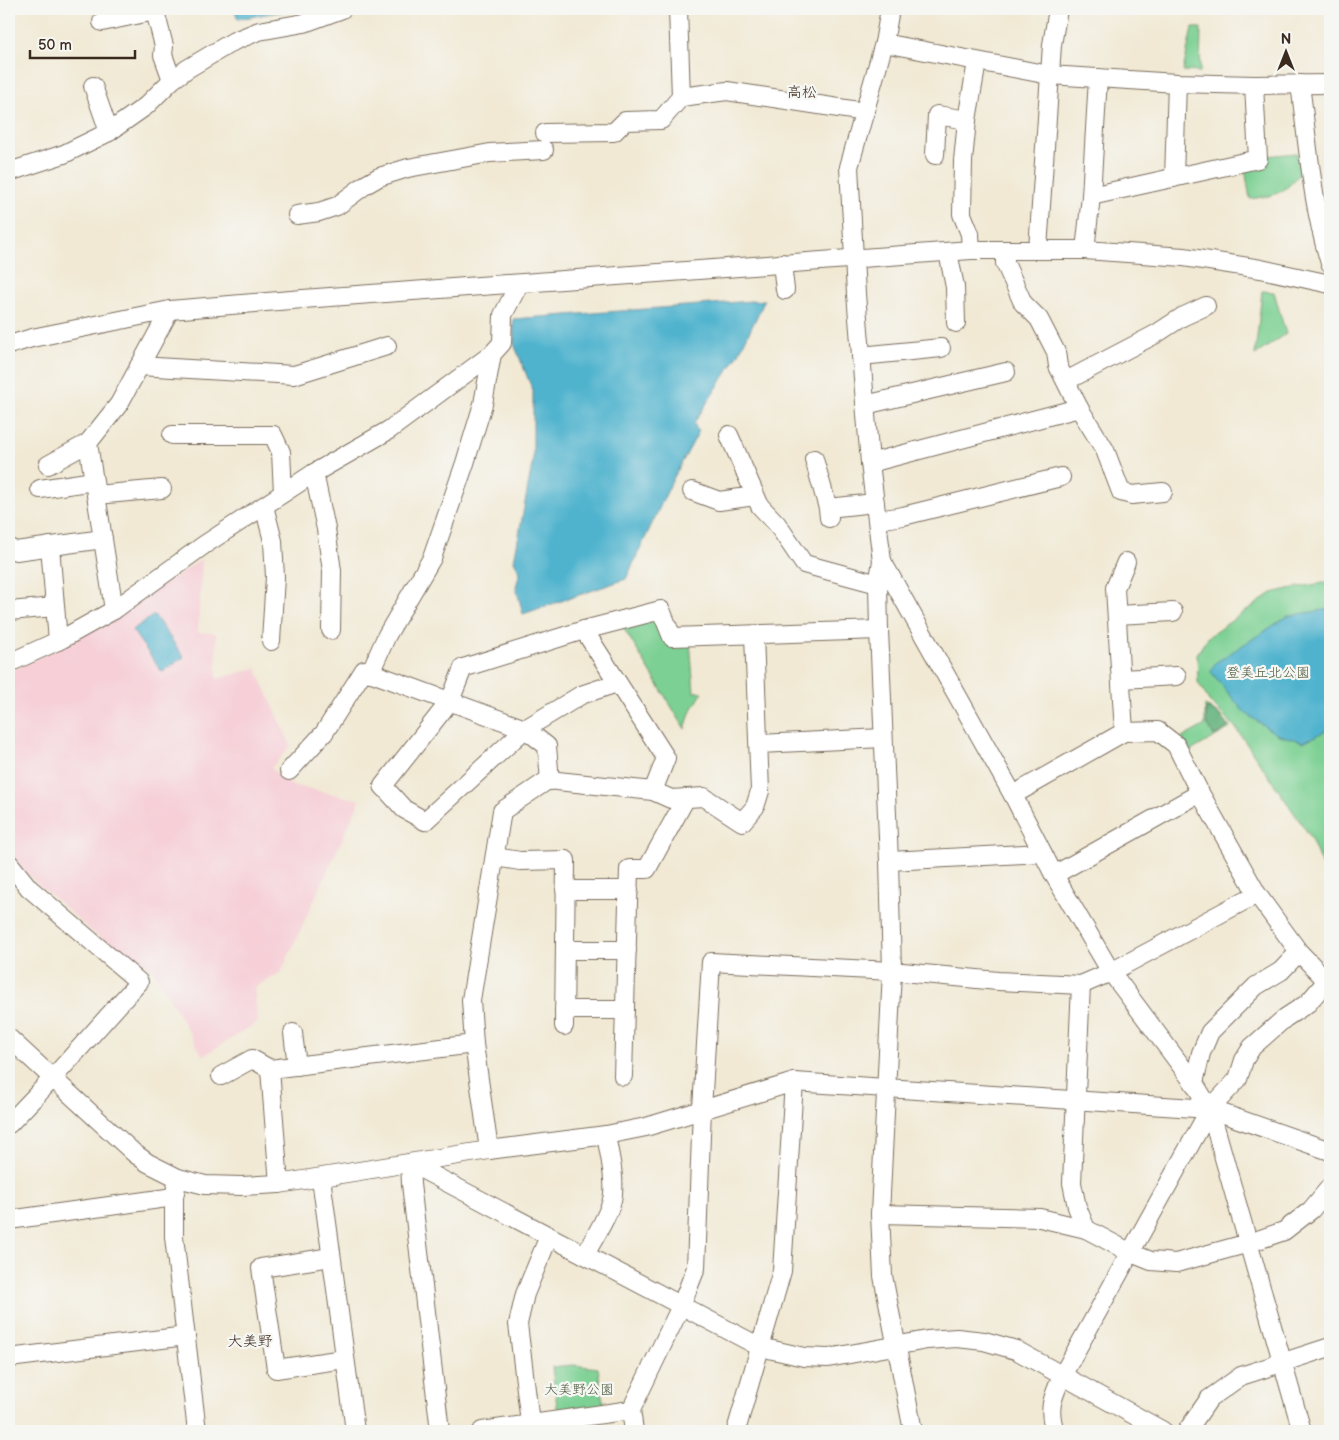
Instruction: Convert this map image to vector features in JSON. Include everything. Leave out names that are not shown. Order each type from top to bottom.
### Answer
[{"type":"street","points":[[9,172],[64,154],[109,132],[146,106],[172,80],[234,41],[258,32],[304,23],[342,9]]},
{"type":"street","points":[[678,9],[681,97]]},
{"type":"street","points":[[890,9],[884,43],[849,167],[853,258],[865,406],[882,561],[878,584],[879,630],[892,971],[880,1214],[883,1276],[913,1431]]},
{"type":"street","points":[[1038,249],[1049,75],[1058,9]]},
{"type":"street","points":[[102,22],[155,11],[164,46],[163,55],[172,80]]},
{"type":"street","points":[[884,43],[1049,75],[1177,83],[1330,84]]},
{"type":"street","points":[[971,250],[970,234],[962,214],[967,120],[977,62]]},
{"type":"street","points":[[1085,250],[1091,196],[1098,78]]},
{"type":"street","points":[[1174,178],[1177,83]]},
{"type":"street","points":[[1300,84],[1312,181],[1323,239],[1330,262]]},
{"type":"street","points":[[1091,196],[1258,159],[1254,85]]},
{"type":"street","points":[[93,86],[109,132]]},
{"type":"street","points":[[297,215],[320,212],[337,206],[372,181],[408,168],[545,142],[614,132],[625,121],[661,120],[681,97],[727,91],[864,112]]},
{"type":"street","points":[[935,155],[937,115],[967,120]]},
{"type":"street","points":[[9,344],[170,310],[303,298],[519,284],[971,250],[1085,250],[1184,257],[1261,269],[1330,284]]},
{"type":"street","points":[[1005,250],[1006,264],[1023,302],[1039,319],[1056,352],[1058,366],[1079,408],[1105,450],[1121,492],[1132,496],[1163,492]]},
{"type":"street","points":[[948,252],[955,287],[956,323]]},
{"type":"street","points":[[782,264],[785,290]]},
{"type":"street","points":[[9,663],[58,641],[114,610],[204,545],[283,493],[389,430],[492,354],[502,342],[503,315],[519,284]]},
{"type":"street","points":[[1066,381],[1156,334],[1182,317],[1206,306]]},
{"type":"street","points":[[48,465],[88,443],[118,404],[170,310]]},
{"type":"street","points":[[140,366],[294,375],[387,346]]},
{"type":"street","points":[[861,356],[941,348]]},
{"type":"street","points":[[370,672],[387,635],[432,558],[483,404],[492,354]]},
{"type":"street","points":[[865,406],[973,387],[1006,372]]},
{"type":"street","points":[[870,462],[1079,408]]},
{"type":"street","points":[[172,435],[273,435],[281,452],[283,493]]},
{"type":"street","points":[[729,435],[760,506],[777,524],[804,564],[878,584]]},
{"type":"street","points":[[88,443],[114,610]]},
{"type":"street","points":[[812,460],[829,513],[876,512],[903,516],[981,505],[1053,484]]},
{"type":"street","points":[[314,473],[326,529],[332,571],[331,630]]},
{"type":"street","points":[[40,489],[162,489]]},
{"type":"street","points":[[692,491],[719,501],[755,496]]},
{"type":"street","points":[[264,506],[273,541],[275,577],[270,641]]},
{"type":"street","points":[[9,548],[16,551],[103,540]]},
{"type":"street","points":[[50,546],[58,641]]},
{"type":"street","points":[[882,561],[1013,795],[1054,875],[1111,972],[1194,1083],[1210,1109],[1302,1431]]},
{"type":"street","points":[[1124,732],[1115,588],[1126,562]]},
{"type":"street","points":[[9,611],[55,607]]},
{"type":"street","points":[[617,683],[581,695],[525,729],[425,821],[404,809],[383,786],[450,701],[463,668],[584,630],[660,610],[672,637],[879,630]]},
{"type":"street","points":[[1117,615],[1173,612]]},
{"type":"street","points":[[584,630],[666,758],[653,791]]},
{"type":"street","points":[[489,1150],[474,1044],[471,1000],[502,811],[548,780],[653,791],[671,799],[704,797],[742,822],[755,806],[760,791],[760,744],[754,635]]},
{"type":"street","points":[[289,771],[324,733],[364,670],[525,729],[548,746],[550,781]]},
{"type":"street","points":[[1121,679],[1177,676]]},
{"type":"street","points":[[1013,795],[1124,732],[1158,731],[1176,745],[1200,794],[1257,894],[1298,952],[1329,979],[1308,1004],[1285,1018],[1252,1046],[1244,1060],[1238,1078],[1210,1109],[1132,1253],[1062,1376],[1051,1404],[1051,1420],[1055,1431]]},
{"type":"street","points":[[760,744],[883,738]]},
{"type":"street","points":[[1054,875],[1200,794]]},
{"type":"street","points":[[623,1076],[629,869],[647,869],[686,798]]},
{"type":"street","points":[[889,861],[1042,853]]},
{"type":"street","points":[[495,857],[520,861],[566,860],[564,1018],[625,1010]]},
{"type":"street","points":[[9,863],[29,888],[139,982],[9,1124]]},
{"type":"street","points":[[566,890],[629,890]]},
{"type":"street","points":[[634,1431],[631,1410],[681,1306],[696,1268],[702,1109],[712,962],[892,971],[1081,985],[1111,972],[1257,894]]},
{"type":"street","points":[[565,950],[627,950]]},
{"type":"street","points":[[1194,1083],[1201,1053],[1210,1032],[1256,986],[1281,971],[1298,952]]},
{"type":"street","points":[[1081,985],[1072,1183],[1077,1207],[1086,1229]]},
{"type":"street","points":[[293,1033],[297,1066]]},
{"type":"street","points":[[9,1038],[134,1153],[148,1163],[178,1178],[205,1184],[242,1186],[279,1184],[489,1150],[606,1135],[646,1127],[794,1082],[1013,1098],[1077,1100],[1210,1109],[1330,1151]]},
{"type":"street","points":[[221,1076],[252,1059],[270,1069],[474,1044]]},
{"type":"street","points":[[270,1069],[279,1184]]},
{"type":"street","points":[[736,1431],[782,1271],[794,1082]]},
{"type":"street","points":[[585,1255],[604,1219],[613,1196],[613,1172],[606,1135]]},
{"type":"street","points":[[410,1163],[760,1347],[804,1357],[828,1358],[895,1344],[927,1340],[958,1338],[984,1341],[1016,1350],[1163,1431]]},
{"type":"street","points":[[410,1163],[440,1431]]},
{"type":"street","points":[[178,1178],[174,1197],[174,1237],[197,1431]]},
{"type":"street","points":[[321,1178],[355,1431]]},
{"type":"street","points":[[880,1214],[1040,1218],[1086,1229],[1151,1262],[1176,1263],[1249,1243],[1284,1231],[1311,1210],[1330,1187]]},
{"type":"street","points":[[9,1220],[174,1197]]},
{"type":"street","points":[[530,1427],[518,1324],[525,1294],[549,1236]]},
{"type":"street","points":[[331,1258],[261,1268],[276,1369],[344,1359]]},
{"type":"street","points":[[9,1358],[186,1336]]},
{"type":"street","points":[[1187,1431],[1209,1400],[1242,1376],[1330,1347]]},
{"type":"street","points":[[482,1431],[530,1427],[631,1410]]},
{"type":"shaded area","points":[[202,559],[198,632],[216,633],[217,679],[256,668],[291,746],[271,768],[291,785],[360,800],[281,972],[254,988],[258,1022],[203,1056],[153,970],[142,962],[132,966],[21,869],[9,850],[9,672],[52,651],[142,599]]},
{"type":"green space","points":[[1192,28],[1201,28],[1200,72],[1183,71]]},
{"type":"green space","points":[[1297,153],[1300,173],[1289,186],[1273,195],[1250,199],[1245,169],[1268,165],[1267,156]]},
{"type":"green space","points":[[1262,291],[1274,292],[1286,334],[1255,355]]},
{"type":"green space","name":"登美丘北公園","points":[[1330,582],[1330,886],[1310,836],[1235,727],[1209,701],[1198,682],[1197,654],[1208,637],[1272,593]]},
{"type":"green space","points":[[656,618],[690,641],[694,692],[703,692],[690,713],[685,729],[623,627]]},
{"type":"green space","points":[[1205,705],[1221,716],[1230,728],[1189,752],[1182,738],[1205,725]]},
{"type":"green space","points":[[1208,708],[1221,716],[1228,727],[1214,736],[1207,724],[1206,709]]},
{"type":"green space","name":"大美野公園","points":[[573,1365],[598,1368],[604,1408],[558,1414],[552,1367]]},
{"type":"water","points":[[234,9],[290,9],[290,10],[238,19]]},
{"type":"water","points":[[765,300],[738,355],[694,423],[698,433],[673,479],[626,579],[523,614],[516,587],[520,572],[514,561],[533,460],[533,391],[514,344],[513,319]]},
{"type":"water","points":[[1330,609],[1330,729],[1303,742],[1276,734],[1244,712],[1211,672],[1215,663],[1288,616]]},
{"type":"water","points":[[154,615],[184,657],[162,672],[132,630]]},
{"type":"district","name":"高松","points":[[802,92]]},
{"type":"district","name":"大美野","points":[[250,1341]]}]
